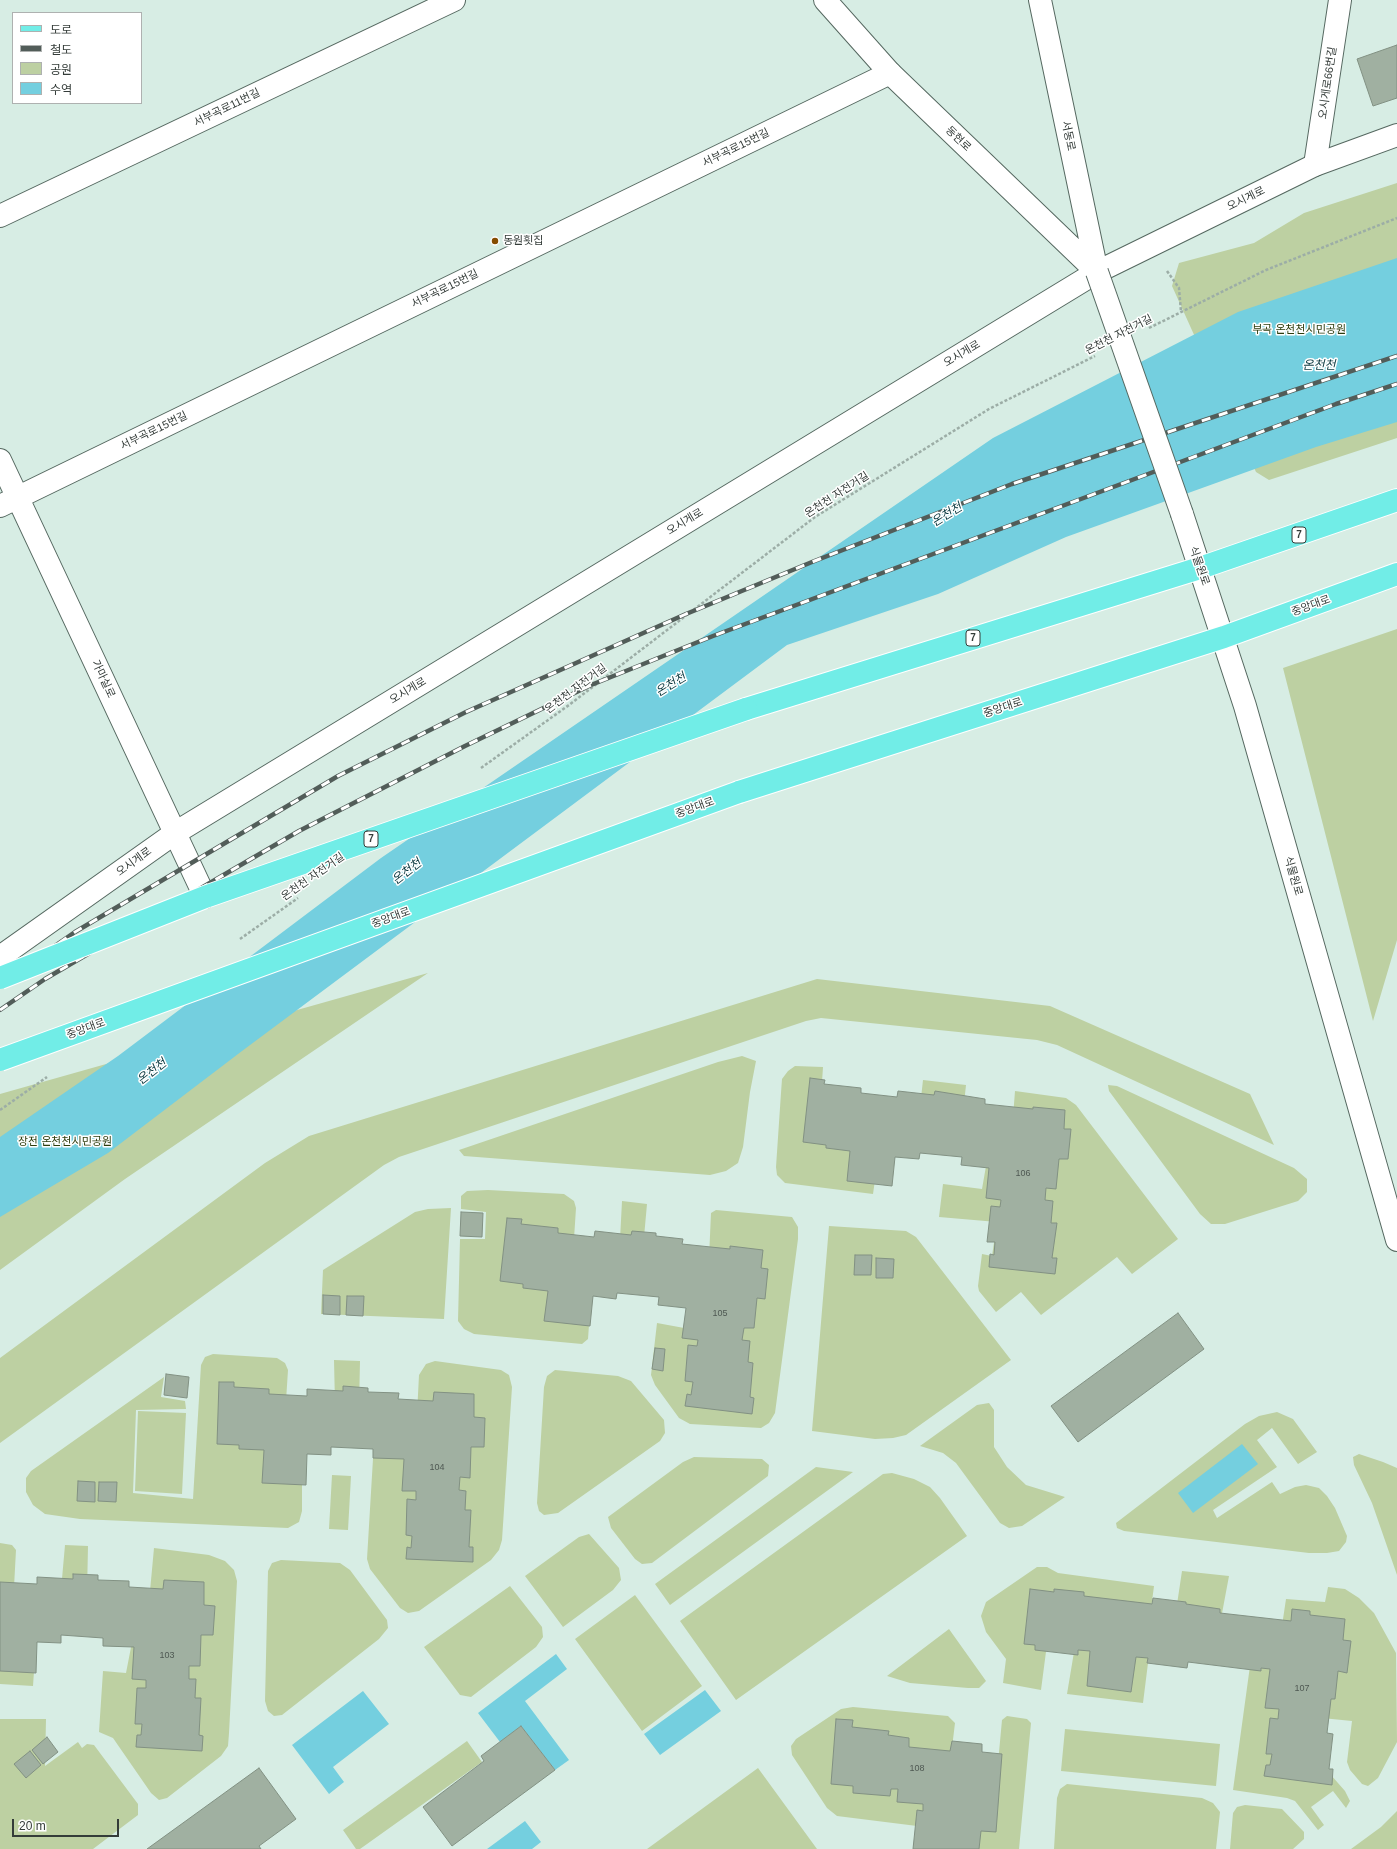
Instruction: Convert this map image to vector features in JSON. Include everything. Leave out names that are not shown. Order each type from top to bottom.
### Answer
[{"type":"main road","name":"7","points":[[0,978],[205,897],[746,709],[1200,568],[1397,500]]},
{"type":"main road","name":"중앙대로","points":[[0,1060],[739,792],[1224,637],[1397,574]]},
{"type":"street","name":"서부곡로11번길","points":[[0,216],[454,0]]},
{"type":"street","name":"동현로","points":[[825,0],[890,73],[1097,272]]},
{"type":"street","name":"서동로","points":[[1040,0],[1097,272],[1182,514]]},
{"type":"street","name":"오시게로66번길","points":[[1315,165],[1340,0]]},
{"type":"street","name":"서부곡로15번길","points":[[9,502],[890,73]]},
{"type":"street","name":"오시게로","points":[[0,957],[175,833],[1097,272],[1149,245],[1315,165],[1397,135]]},
{"type":"street","name":"가마실로","points":[[0,460],[9,502],[175,833],[205,897]]},
{"type":"street","name":"식물원로","points":[[1182,514],[1224,637],[1245,706],[1397,1240]]},
{"type":"path","name":"온천천 자전거길","points":[[1146,330],[1266,270],[1397,218]]},
{"type":"path","points":[[1149,245],[1179,288],[1181,312]]},
{"type":"path","name":"온천천 자전거길","points":[[479,769],[569,705],[815,517],[989,409],[1096,355]]},
{"type":"path","name":"온천천 자전거길","points":[[239,940],[304,894]]},
{"type":"path","points":[[0,1110],[52,1074]]},
{"type":"green space","name":"부곡 온천천시민공원","points":[[1397,183],[1397,438],[1269,480],[1256,472],[1172,286],[1179,263],[1254,243],[1304,213]]},
{"type":"green space","points":[[1397,629],[1397,940],[1373,1021],[1283,668]]},
{"type":"green space","name":"장전 온천천시민공원","points":[[428,973],[125,1179],[0,1270],[0,1094]]},
{"type":"green space","points":[[817,979],[1050,1006],[1250,1094],[1274,1145],[1057,1045],[1037,1040],[821,1018],[806,1021],[399,1157],[384,1165],[0,1443],[0,1358],[265,1163],[309,1136]]},
{"type":"green space","points":[[742,1056],[756,1061],[750,1092],[743,1147],[738,1163],[726,1171],[710,1175],[464,1156],[459,1150],[718,1062]]},
{"type":"green space","points":[[795,1066],[823,1067],[821,1097],[920,1107],[923,1080],[966,1085],[963,1113],[1013,1117],[1015,1091],[1066,1098],[1076,1105],[1178,1239],[1132,1274],[1117,1257],[1041,1315],[1021,1292],[996,1312],[979,1291],[978,1286],[982,1254],[992,1256],[997,1222],[939,1217],[943,1184],[982,1189],[989,1149],[881,1138],[873,1194],[785,1183],[777,1175],[776,1167],[782,1079],[788,1071]]},
{"type":"green space","points":[[1108,1085],[1117,1086],[1294,1168],[1307,1179],[1307,1192],[1298,1201],[1225,1224],[1211,1224],[1200,1214],[1109,1091]]},
{"type":"green space","points":[[488,1190],[564,1194],[574,1201],[576,1208],[573,1254],[619,1259],[622,1201],[647,1204],[643,1248],[709,1258],[711,1213],[716,1210],[792,1217],[798,1227],[798,1239],[775,1413],[769,1423],[761,1428],[690,1424],[679,1418],[655,1385],[651,1375],[657,1323],[695,1330],[698,1291],[592,1282],[588,1339],[582,1344],[474,1334],[464,1329],[458,1321],[460,1239],[485,1239],[486,1212],[461,1209],[461,1196],[467,1191]]},
{"type":"green space","points":[[451,1208],[444,1319],[321,1314],[323,1270],[415,1212],[428,1209]]},
{"type":"green space","points":[[829,1226],[906,1231],[916,1237],[1011,1360],[906,1435],[893,1438],[875,1439],[812,1431]]},
{"type":"green space","points":[[213,1354],[277,1358],[285,1363],[288,1370],[286,1401],[335,1404],[334,1360],[360,1361],[359,1407],[417,1414],[419,1375],[426,1364],[435,1361],[501,1370],[509,1375],[512,1387],[502,1540],[499,1550],[491,1560],[419,1611],[408,1613],[400,1608],[370,1569],[367,1559],[374,1442],[302,1442],[302,1511],[299,1522],[288,1528],[80,1519],[45,1514],[33,1505],[26,1492],[26,1478],[31,1471],[164,1377],[161,1397],[185,1401],[186,1409],[136,1410],[133,1493],[193,1499],[201,1365],[205,1357]]},
{"type":"green space","points":[[555,1370],[618,1376],[631,1381],[664,1420],[665,1433],[660,1441],[558,1513],[544,1515],[539,1511],[537,1503],[544,1387],[547,1376]]},
{"type":"green space","points":[[989,1403],[994,1410],[994,1447],[1007,1467],[1026,1485],[1065,1497],[1022,1526],[1009,1528],[1000,1523],[956,1463],[943,1453],[920,1446],[977,1405]]},
{"type":"green space","points":[[138,1411],[186,1413],[182,1494],[135,1491]]},
{"type":"green space","points":[[1277,1412],[1293,1419],[1317,1452],[1298,1464],[1272,1428],[1257,1440],[1277,1467],[1213,1510],[1217,1518],[1272,1482],[1280,1494],[1295,1487],[1306,1485],[1319,1488],[1327,1496],[1335,1508],[1347,1536],[1346,1542],[1339,1551],[1309,1553],[1124,1531],[1117,1528],[1116,1523],[1245,1424],[1259,1416]]},
{"type":"green space","points":[[1359,1454],[1397,1468],[1397,1575],[1372,1503],[1354,1465],[1353,1457]]},
{"type":"green space","points":[[694,1457],[762,1459],[769,1465],[768,1476],[652,1563],[642,1564],[635,1559],[611,1528],[608,1517],[683,1462]]},
{"type":"green space","points":[[816,1467],[853,1472],[670,1605],[655,1584]]},
{"type":"green space","points":[[892,1473],[914,1479],[930,1487],[940,1498],[967,1536],[736,1700],[680,1621],[883,1474]]},
{"type":"green space","points":[[332,1475],[351,1476],[348,1530],[329,1529]]},
{"type":"green space","points":[[589,1534],[619,1568],[621,1580],[613,1590],[563,1627],[525,1576],[579,1537]]},
{"type":"green space","points":[[0,1543],[12,1545],[16,1550],[14,1587],[61,1590],[65,1545],[88,1546],[87,1593],[149,1602],[154,1548],[209,1555],[225,1561],[234,1570],[237,1581],[228,1746],[221,1756],[167,1798],[159,1800],[151,1793],[113,1738],[99,1732],[103,1671],[126,1673],[133,1637],[37,1628],[33,1686],[0,1684]]},
{"type":"green space","points":[[281,1560],[340,1563],[350,1570],[387,1620],[388,1628],[379,1639],[282,1715],[274,1716],[268,1711],[265,1701],[268,1571],[272,1563]]},
{"type":"green space","points":[[1037,1567],[1047,1567],[1058,1573],[1154,1586],[1151,1609],[1176,1611],[1182,1571],[1229,1576],[1220,1624],[1150,1647],[1143,1703],[1067,1694],[1075,1646],[1047,1644],[1041,1690],[1003,1683],[1006,1659],[986,1632],[981,1616],[986,1602]]},
{"type":"green space","points":[[510,1586],[542,1627],[543,1637],[536,1647],[471,1697],[460,1695],[424,1647]]},
{"type":"green space","points":[[1328,1587],[1345,1589],[1359,1598],[1374,1613],[1396,1653],[1397,1742],[1378,1778],[1368,1786],[1362,1784],[1350,1770],[1347,1762],[1352,1721],[1322,1718],[1316,1758],[1345,1791],[1350,1801],[1346,1808],[1333,1791],[1311,1807],[1324,1825],[1318,1830],[1295,1801],[1287,1798],[1233,1790],[1253,1644],[1279,1646],[1286,1599],[1325,1602]]},
{"type":"green space","points":[[635,1595],[702,1686],[642,1731],[575,1639]]},
{"type":"green space","points":[[949,1629],[986,1681],[979,1688],[910,1683],[887,1676]]},
{"type":"green space","points":[[853,1707],[948,1716],[955,1723],[951,1756],[998,1763],[1002,1720],[1007,1716],[1027,1719],[1031,1723],[1019,1849],[924,1849],[925,1827],[837,1816],[827,1808],[792,1755],[791,1746],[796,1739],[841,1709]]},
{"type":"green space","points":[[0,1719],[46,1719],[45,1766],[78,1742],[82,1748],[87,1744],[94,1745],[138,1804],[138,1815],[93,1849],[0,1849]]},
{"type":"green space","points":[[1065,1729],[1220,1744],[1216,1786],[1061,1771]]},
{"type":"green space","points":[[467,1741],[482,1762],[360,1849],[356,1849],[343,1830]]},
{"type":"green space","points":[[758,1768],[817,1849],[647,1849]]},
{"type":"green space","points":[[1067,1784],[1202,1798],[1213,1803],[1220,1812],[1216,1849],[1054,1849],[1057,1798],[1060,1789]]},
{"type":"green space","points":[[1245,1805],[1282,1809],[1304,1832],[1304,1839],[1293,1849],[1230,1849],[1233,1813],[1237,1807]]},
{"type":"green space","points":[[1397,1811],[1397,1849],[1351,1849],[1381,1827]]},
{"type":"water","name":"온천천","points":[[1397,258],[1397,422],[1316,447],[1066,537],[938,594],[787,645],[242,1051],[108,1153],[0,1217],[0,1137],[118,1056],[381,858],[993,438],[1238,312]]},
{"type":"water","points":[[1242,1444],[1258,1464],[1193,1513],[1178,1493]]},
{"type":"water","points":[[556,1654],[567,1669],[525,1701],[569,1760],[555,1770],[521,1726],[500,1742],[478,1713]]},
{"type":"water","points":[[705,1690],[721,1711],[660,1755],[644,1734]]},
{"type":"water","points":[[363,1691],[389,1724],[333,1767],[344,1782],[329,1794],[292,1745]]},
{"type":"water","points":[[525,1821],[541,1842],[532,1849],[487,1849]]},
{"type":"building","points":[[1397,45],[1397,98],[1373,106],[1357,59]]},
{"type":"building","points":[[810,1078],[825,1080],[824,1084],[861,1088],[861,1093],[897,1097],[898,1091],[934,1095],[935,1091],[985,1099],[985,1104],[1033,1109],[1033,1107],[1065,1110],[1064,1129],[1071,1129],[1068,1159],[1059,1159],[1056,1189],[1046,1188],[1045,1200],[1053,1201],[1051,1223],[1057,1223],[1052,1258],[1057,1258],[1055,1274],[989,1267],[990,1254],[994,1255],[995,1242],[987,1242],[991,1206],[1000,1207],[1001,1200],[986,1198],[989,1168],[961,1165],[962,1157],[920,1153],[919,1159],[895,1157],[892,1186],[847,1181],[850,1151],[826,1148],[826,1145],[803,1142]]},
{"type":"building","points":[[461,1212],[483,1213],[482,1237],[460,1236]]},
{"type":"building","points":[[507,1218],[522,1219],[521,1224],[558,1228],[558,1233],[594,1237],[595,1231],[631,1235],[632,1231],[656,1233],[656,1236],[683,1239],[682,1244],[730,1249],[730,1246],[763,1250],[761,1268],[768,1269],[765,1299],[757,1298],[754,1328],[744,1328],[742,1340],[750,1341],[748,1362],[753,1363],[750,1397],[754,1398],[752,1414],[685,1406],[687,1394],[691,1395],[693,1382],[685,1381],[688,1345],[697,1346],[698,1340],[682,1338],[686,1308],[658,1305],[659,1297],[617,1293],[616,1299],[593,1296],[590,1326],[544,1321],[548,1291],[523,1288],[523,1284],[500,1281]]},
{"type":"building","points":[[855,1255],[872,1255],[871,1275],[854,1275]]},
{"type":"building","points":[[876,1258],[894,1259],[893,1278],[876,1278]]},
{"type":"building","points":[[323,1295],[340,1296],[340,1315],[323,1314]]},
{"type":"building","points":[[347,1296],[364,1296],[363,1316],[346,1315]]},
{"type":"building","points":[[1178,1313],[1204,1349],[1078,1442],[1051,1406]]},
{"type":"building","points":[[655,1348],[665,1349],[663,1371],[652,1369]]},
{"type":"building","points":[[166,1374],[189,1377],[187,1398],[164,1395]]},
{"type":"building","points":[[219,1382],[234,1382],[234,1387],[269,1389],[269,1394],[307,1396],[307,1389],[343,1391],[343,1386],[368,1388],[368,1392],[399,1393],[398,1399],[433,1401],[434,1392],[474,1394],[474,1417],[485,1418],[484,1447],[471,1447],[470,1478],[460,1477],[459,1490],[466,1491],[465,1510],[471,1510],[469,1547],[473,1547],[473,1562],[406,1559],[407,1547],[411,1548],[412,1536],[406,1535],[407,1499],[416,1500],[416,1491],[402,1491],[404,1459],[373,1458],[373,1449],[331,1447],[331,1455],[307,1454],[306,1485],[262,1483],[264,1450],[239,1449],[239,1445],[217,1444]]},
{"type":"building","points":[[78,1481],[95,1482],[95,1502],[77,1501]]},
{"type":"building","points":[[99,1482],[117,1482],[116,1502],[98,1501]]},
{"type":"building","points":[[73,1574],[98,1575],[98,1580],[129,1581],[129,1587],[163,1589],[164,1580],[204,1582],[204,1605],[215,1606],[213,1635],[201,1635],[200,1666],[189,1666],[189,1679],[196,1679],[195,1698],[201,1698],[199,1735],[203,1736],[202,1751],[136,1747],[137,1735],[141,1735],[142,1724],[135,1724],[137,1688],[146,1688],[146,1680],[132,1679],[134,1647],[103,1646],[103,1638],[61,1635],[61,1643],[37,1642],[36,1673],[0,1671],[0,1582],[37,1584],[37,1577],[73,1579]]},
{"type":"building","points":[[1030,1589],[1054,1592],[1054,1589],[1084,1592],[1084,1596],[1152,1604],[1153,1598],[1186,1602],[1186,1604],[1220,1609],[1220,1613],[1291,1621],[1292,1609],[1310,1611],[1310,1615],[1345,1619],[1343,1640],[1351,1641],[1347,1673],[1338,1671],[1335,1699],[1331,1699],[1327,1733],[1333,1734],[1329,1769],[1333,1769],[1332,1785],[1264,1776],[1266,1765],[1270,1765],[1272,1754],[1266,1754],[1270,1718],[1278,1719],[1279,1709],[1265,1708],[1270,1669],[1261,1668],[1261,1671],[1188,1662],[1187,1668],[1147,1663],[1148,1658],[1136,1657],[1131,1692],[1087,1686],[1090,1651],[1078,1650],[1078,1655],[1035,1650],[1035,1645],[1024,1644]]},
{"type":"building","points":[[836,1719],[853,1720],[852,1727],[889,1731],[888,1735],[909,1738],[909,1747],[950,1751],[952,1741],[982,1744],[982,1752],[1002,1754],[996,1832],[981,1831],[979,1849],[913,1849],[917,1810],[923,1811],[923,1804],[897,1802],[898,1789],[891,1789],[890,1796],[853,1793],[853,1786],[831,1784]]},
{"type":"building","points":[[521,1726],[555,1770],[452,1846],[423,1807],[484,1761],[481,1756]]},
{"type":"building","points":[[47,1737],[58,1752],[43,1764],[32,1750]]},
{"type":"building","points":[[30,1751],[41,1765],[26,1778],[14,1764]]},
{"type":"building","points":[[259,1768],[296,1819],[259,1846],[261,1849],[147,1849]]},
{"type":"railway","points":[[0,984],[75,932],[338,776],[466,712],[686,614],[812,562],[1012,484],[1397,356]]},
{"type":"railway","points":[[0,1010],[45,979],[299,831],[465,746],[591,685],[713,636],[1336,404],[1397,384]]},
{"type":"place","name":"동원횟집","points":[[495,241]]}]
